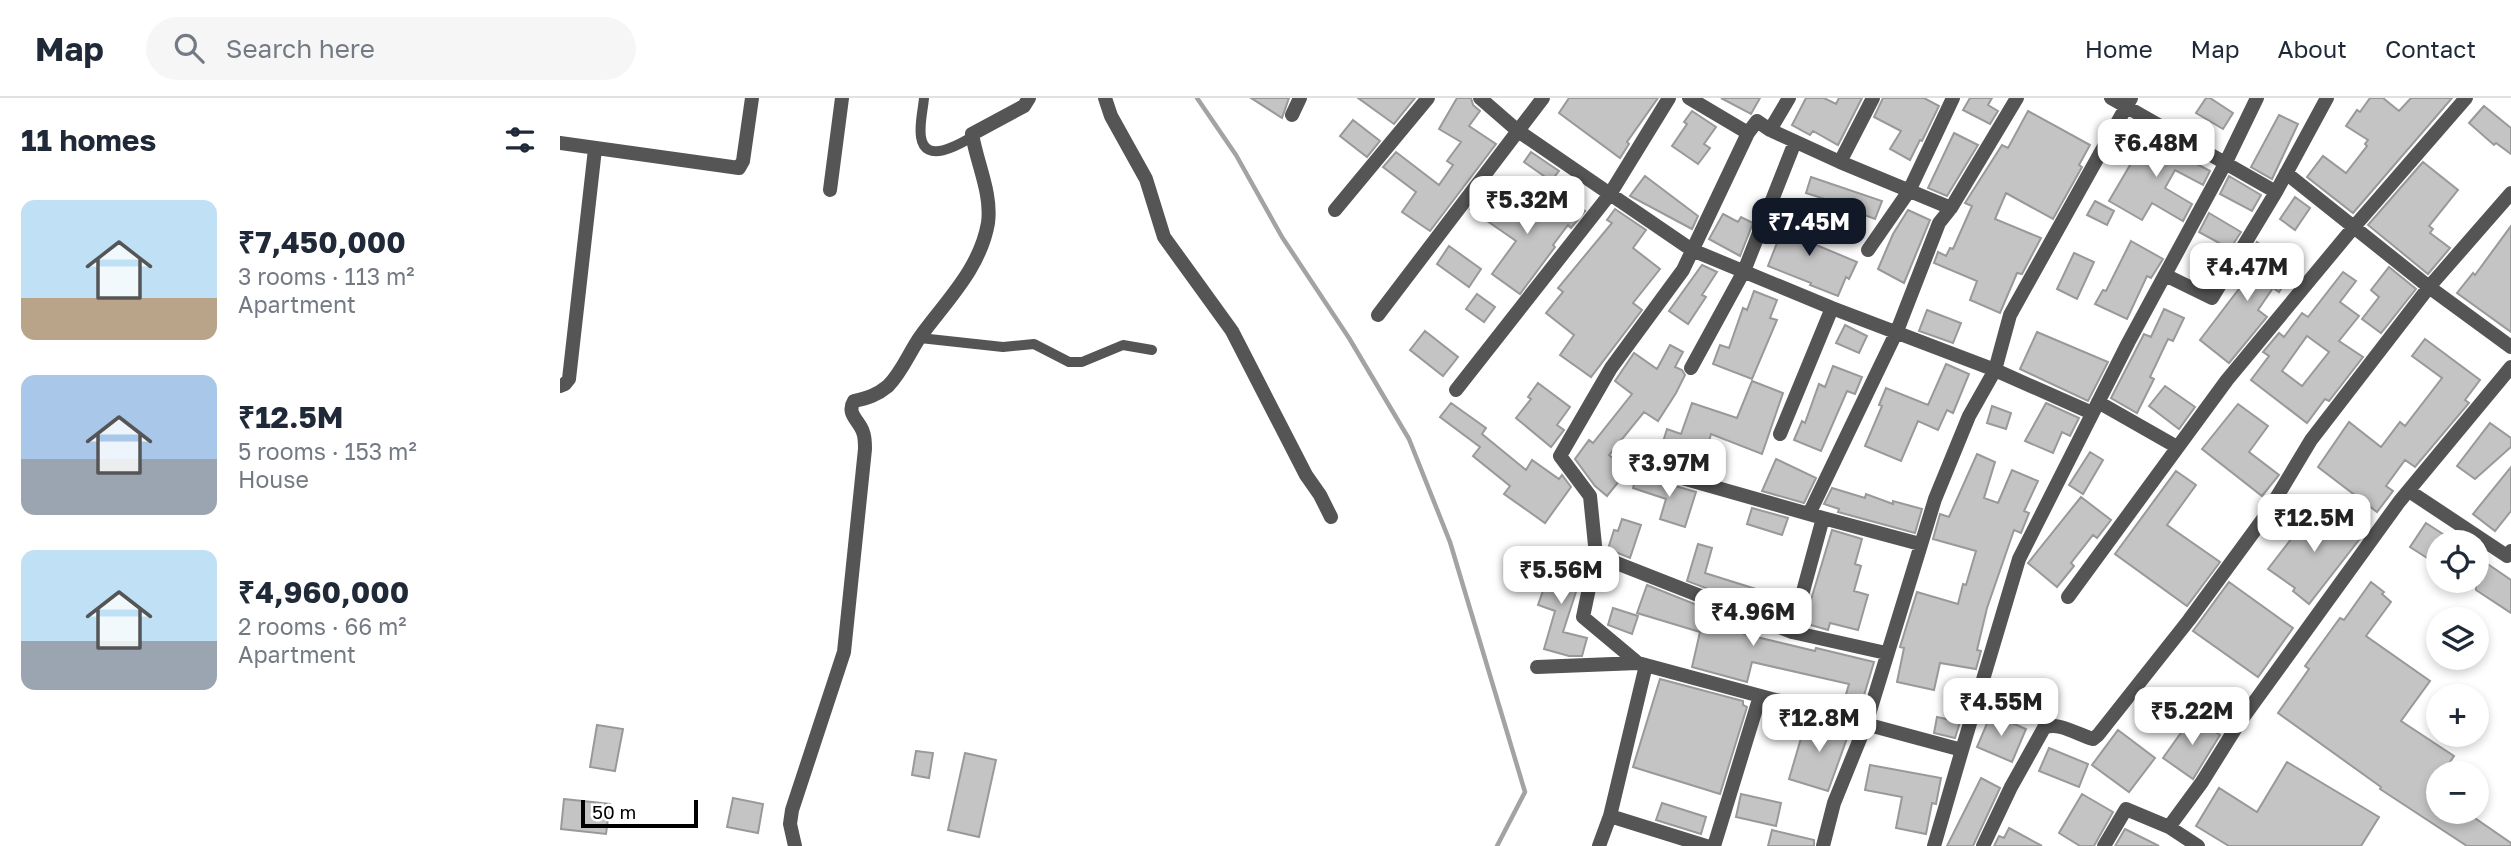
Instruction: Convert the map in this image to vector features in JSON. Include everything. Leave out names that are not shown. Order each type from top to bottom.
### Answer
[{"type":"street","points":[[560,143],[739,168],[743,162],[752,98]]},
{"type":"street","points":[[830,190],[842,98]]},
{"type":"street","points":[[795,846],[790,824],[792,810],[844,652],[865,449],[864,433],[851,411],[851,406],[855,401],[874,396],[887,386],[970,271],[984,239],[989,212],[972,137],[974,132],[1024,106],[1029,98]]},
{"type":"street","points":[[1105,98],[1111,116],[1146,179],[1162,233],[1232,331],[1306,475],[1331,517]]},
{"type":"street","points":[[1292,115],[1300,98]]},
{"type":"street","points":[[1335,210],[1428,98]]},
{"type":"street","points":[[1480,98],[1518,131],[1692,250],[1832,308],[2095,408],[2177,447]]},
{"type":"street","points":[[1378,315],[1543,98]]},
{"type":"street","points":[[1456,390],[1610,194],[1669,98]]},
{"type":"street","points":[[1689,98],[1706,103],[1748,133]]},
{"type":"street","points":[[1770,130],[1789,98]]},
{"type":"street","points":[[1840,163],[1873,98]]},
{"type":"street","points":[[1868,250],[1909,191],[1953,98]]},
{"type":"street","points":[[1792,632],[1816,516],[1897,331],[1939,223],[1951,208],[2017,98]]},
{"type":"street","points":[[2111,98],[2129,103],[2276,192]]},
{"type":"street","points":[[1934,846],[2019,559],[2257,98]]},
{"type":"street","points":[[2165,275],[2212,298],[2276,192],[2327,98]]},
{"type":"street","points":[[2068,597],[2227,380],[2353,228],[2466,98]]},
{"type":"street","points":[[1823,846],[1835,803],[1866,724],[1935,499],[1969,416],[1995,370],[2010,315],[2129,103]]},
{"type":"street","points":[[1642,664],[1582,615],[1596,555],[1590,496],[1560,456],[1611,368],[1683,271],[1748,133],[1757,121],[1770,130],[1840,163],[1951,208]]},
{"type":"street","points":[[1690,368],[1744,271],[1795,142]]},
{"type":"street","points":[[560,386],[569,379],[595,149]]},
{"type":"street","points":[[2286,173],[2429,287],[2511,347]]},
{"type":"street","points":[[1983,846],[2011,788],[2045,728],[2056,726],[2092,739],[2098,735],[2266,515],[2311,440],[2429,287],[2511,192]]},
{"type":"street","points":[[1780,434],[1832,308]]},
{"type":"street","points":[[2169,827],[2202,782],[2237,726],[2409,491],[2511,367]]},
{"type":"street","points":[[1640,466],[1920,544]]},
{"type":"street","points":[[2409,491],[2507,556],[2511,551]]},
{"type":"street","points":[[1596,555],[1792,632],[1886,653]]},
{"type":"street","points":[[1599,846],[1610,816],[1642,664]]},
{"type":"street","points":[[1537,667],[1642,664],[1962,750]]},
{"type":"street","points":[[1714,846],[1760,696]]},
{"type":"street","points":[[2104,846],[2126,809],[2169,827],[2198,846]]},
{"type":"street","points":[[1610,816],[1706,846]]},
{"type":"lane","points":[[924,98],[920,136],[926,147],[947,150],[972,137]]},
{"type":"lane","points":[[920,338],[1003,347],[1034,344],[1074,363],[1123,345],[1152,350]]},
{"type":"building","points":[[1251,98],[1289,98],[1282,118]]},
{"type":"building","points":[[1358,98],[1415,98],[1394,124]]},
{"type":"building","points":[[1457,98],[1471,98],[1473,105],[1480,111],[1469,126],[1496,144],[1430,231],[1402,212],[1416,192],[1383,167],[1396,152],[1439,185],[1453,165],[1447,161],[1461,142],[1439,129]]},
{"type":"building","points":[[1569,98],[1658,98],[1627,142],[1629,144],[1620,158],[1559,113]]},
{"type":"building","points":[[1721,98],[1760,98],[1751,114]]},
{"type":"building","points":[[1806,98],[1824,98],[1836,104],[1839,98],[1862,98],[1838,145],[1813,131],[1810,135],[1792,125]]},
{"type":"building","points":[[1883,98],[1924,98],[1939,106],[1910,160],[1890,149],[1901,131],[1874,117]]},
{"type":"building","points":[[1970,98],[1992,98],[1988,105],[1998,111],[1990,124],[1963,110]]},
{"type":"building","points":[[2206,98],[2233,113],[2223,129],[2196,113]]},
{"type":"building","points":[[2370,98],[2383,98],[2399,111],[2411,98],[2452,98],[2353,213],[2307,177],[2323,156],[2346,173],[2367,146],[2365,144],[2368,140],[2346,126]]},
{"type":"building","points":[[2484,106],[2511,128],[2511,154],[2496,143],[2494,145],[2469,123]]},
{"type":"building","points":[[1692,111],[1716,127],[1704,144],[1710,148],[1698,164],[1672,146],[1687,124],[1684,122]]},
{"type":"building","points":[[2028,111],[2090,145],[2079,165],[2082,167],[2053,219],[2006,193],[1995,219],[2041,238],[2022,274],[2017,273],[2000,313],[1970,300],[1977,281],[1934,263],[1938,252],[1946,256],[1950,248],[1953,249],[1972,206],[1965,203],[2002,145],[2008,148]]},
{"type":"building","points":[[2279,115],[2298,124],[2272,179],[2251,167]]},
{"type":"building","points":[[1353,120],[1380,141],[1367,157],[1340,136]]},
{"type":"building","points":[[2150,131],[2179,148],[2176,153],[2210,171],[2203,185],[2175,170],[2165,188],[2192,204],[2183,221],[2152,203],[2142,220],[2109,201]]},
{"type":"building","points":[[1954,133],[1978,145],[1947,196],[1928,188]]},
{"type":"building","points":[[1531,152],[1559,171],[1551,181],[1524,162]]},
{"type":"building","points":[[2423,162],[2458,190],[2429,226],[2433,229],[2430,233],[2450,248],[2428,274],[2368,225]]},
{"type":"building","points":[[1645,176],[1698,216],[1692,229],[1630,196]]},
{"type":"building","points":[[2229,176],[2261,195],[2252,211],[2220,194]]},
{"type":"building","points":[[1811,177],[1882,201],[1875,219],[1843,207],[1844,205],[1806,193]]},
{"type":"building","points":[[1484,192],[1531,225],[1542,209],[1545,211],[1559,193],[1585,211],[1571,228],[1568,225],[1520,294],[1492,274],[1516,241],[1470,209]]},
{"type":"building","points":[[2295,197],[2310,208],[2295,230],[2280,219]]},
{"type":"building","points":[[2095,201],[2114,211],[2107,225],[2087,215]]},
{"type":"building","points":[[1615,209],[1646,230],[1633,248],[1660,269],[1633,303],[1642,310],[1591,377],[1560,355],[1574,335],[1546,313],[1563,292],[1558,288],[1612,223],[1607,220]]},
{"type":"building","points":[[1908,210],[1930,220],[1904,283],[1878,269],[1893,234]]},
{"type":"building","points":[[1789,212],[1809,219],[1802,239],[1857,262],[1849,279],[1846,277],[1838,296],[1768,266]]},
{"type":"building","points":[[2209,213],[2241,232],[2230,249],[2199,232]]},
{"type":"building","points":[[1723,214],[1738,222],[1741,217],[1753,223],[1740,256],[1709,239]]},
{"type":"building","points":[[2511,226],[2511,332],[2457,293],[2473,273],[2475,275]]},
{"type":"building","points":[[2131,241],[2163,259],[2151,278],[2147,276],[2127,319],[2095,304],[2103,290],[2106,291]]},
{"type":"building","points":[[2257,242],[2295,269],[2279,292],[2273,288],[2258,310],[2267,317],[2229,363],[2200,340],[2251,273],[2242,267]]},
{"type":"building","points":[[1449,246],[1481,269],[1469,287],[1437,264]]},
{"type":"building","points":[[2074,253],[2094,262],[2077,299],[2057,289]]},
{"type":"building","points":[[1702,265],[1717,272],[1702,295],[1706,297],[1688,324],[1669,311]]},
{"type":"building","points":[[2389,267],[2416,289],[2381,333],[2362,319],[2379,297],[2371,290]]},
{"type":"building","points":[[2343,272],[2356,281],[2340,302],[2359,316],[2339,341],[2363,357],[2329,401],[2325,399],[2307,423],[2251,380],[2269,356],[2263,352],[2279,333],[2284,337],[2302,313],[2308,317]],"holes":[[[2307,336],[2329,352],[2302,386],[2282,371]]]},
{"type":"building","points":[[1754,291],[1777,300],[1770,318],[1777,320],[1752,379],[1713,364],[1720,345],[1729,348],[1743,308],[1747,310]]},
{"type":"building","points":[[1477,294],[1495,307],[1484,322],[1466,309]]},
{"type":"building","points":[[2164,309],[2184,318],[2173,341],[2168,339],[2150,377],[2154,379],[2137,413],[2111,398],[2144,334],[2151,337]]},
{"type":"building","points":[[1927,310],[1961,323],[1953,343],[1919,331]]},
{"type":"building","points":[[1845,325],[1867,336],[1859,353],[1836,343]]},
{"type":"building","points":[[1425,331],[1458,357],[1443,376],[1410,350]]},
{"type":"building","points":[[2037,332],[2108,362],[2088,401],[2020,369]]},
{"type":"building","points":[[2425,339],[2480,380],[2465,400],[2469,403],[2415,467],[2405,460],[2386,486],[2393,491],[2377,512],[2318,467],[2349,422],[2381,447],[2400,422],[2405,426],[2442,378],[2412,356]]},
{"type":"building","points":[[1670,345],[1683,352],[1675,367],[1685,375],[1658,421],[1644,412],[1609,455],[1628,470],[1607,496],[1595,486],[1575,459],[1589,440],[1593,443],[1632,394],[1615,381],[1634,353],[1657,369]]},
{"type":"building","points":[[1946,364],[1969,374],[1953,413],[1947,410],[1938,430],[1918,421],[1901,461],[1865,446],[1882,406],[1879,405],[1886,388],[1928,405]]},
{"type":"building","points":[[1833,366],[1862,377],[1855,394],[1847,391],[1821,451],[1794,440],[1802,421],[1805,423],[1819,384],[1825,387]]},
{"type":"building","points":[[1752,381],[1783,393],[1762,454],[1711,434],[1700,473],[1657,461],[1667,429],[1681,434],[1692,403],[1737,418]]},
{"type":"building","points":[[1538,383],[1570,407],[1557,425],[1564,430],[1551,447],[1516,418],[1531,399],[1528,397]]},
{"type":"building","points":[[2165,386],[2195,407],[2179,429],[2149,406]]},
{"type":"building","points":[[1451,403],[1486,428],[1482,434],[1526,470],[1532,460],[1559,479],[1562,475],[1571,487],[1545,523],[1504,494],[1510,486],[1473,456],[1480,447],[1440,417]]},
{"type":"building","points":[[2046,403],[2079,418],[2070,436],[2062,432],[2053,453],[2025,441]]},
{"type":"building","points":[[2238,404],[2268,426],[2249,452],[2279,475],[2262,496],[2202,449]]},
{"type":"building","points":[[1992,406],[2011,413],[2006,429],[1987,423]]},
{"type":"building","points":[[2490,423],[2511,438],[2511,447],[2475,479],[2457,466]]},
{"type":"building","points":[[2090,452],[2103,460],[2083,494],[2069,485]]},
{"type":"building","points":[[1977,454],[1995,462],[1984,498],[1998,503],[2012,470],[2038,481],[2024,511],[2029,513],[2021,533],[2014,530],[1987,608],[1977,650],[1981,651],[1976,669],[1940,663],[1934,690],[1897,682],[1904,648],[1900,647],[1917,592],[1958,604],[1963,584],[1966,585],[1976,551],[1933,539],[1940,514],[1949,517]]},
{"type":"building","points":[[1776,459],[1816,478],[1804,503],[1762,491]]},
{"type":"building","points":[[2511,467],[2511,511],[2495,531],[2473,514]]},
{"type":"building","points":[[2176,471],[2196,485],[2167,525],[2220,562],[2187,606],[2115,554]]},
{"type":"building","points":[[1637,475],[1696,492],[1685,527],[1660,519],[1666,499],[1633,488]]},
{"type":"building","points":[[1832,488],[1865,498],[1866,494],[1893,504],[1893,501],[1922,509],[1915,533],[1838,512],[1839,509],[1824,504]]},
{"type":"building","points":[[2081,497],[2111,520],[2097,538],[2093,535],[2071,563],[2074,566],[2057,587],[2028,563]]},
{"type":"building","points":[[1752,508],[1788,518],[1782,535],[1747,524]]},
{"type":"building","points":[[2315,508],[2339,525],[2342,521],[2362,536],[2309,604],[2293,591],[2295,588],[2268,569]]},
{"type":"building","points":[[1622,519],[1641,525],[1630,558],[1608,549],[1614,530],[1618,531]]},
{"type":"building","points":[[2426,523],[2437,530],[2426,530],[2426,557],[2410,547]]},
{"type":"building","points":[[1832,530],[1862,539],[1855,564],[1861,566],[1854,591],[1868,595],[1858,630],[1830,623],[1828,630],[1804,623]]},
{"type":"building","points":[[1698,544],[1712,548],[1705,573],[1759,590],[1753,606],[1687,581]]},
{"type":"building","points":[[1548,557],[1583,570],[1563,632],[1587,638],[1582,656],[1569,656],[1544,649],[1555,611],[1538,605],[1545,585],[1538,583]]},
{"type":"building","points":[[2489,565],[2511,580],[2511,613],[2481,593],[2489,593]]},
{"type":"building","points":[[2229,582],[2293,628],[2258,677],[2193,631]]},
{"type":"building","points":[[2371,582],[2384,592],[2382,594],[2391,602],[2366,636],[2430,681],[2401,721],[2426,738],[2426,747],[2440,747],[2454,756],[2451,761],[2426,761],[2426,819],[2380,789],[2381,787],[2278,713],[2309,669],[2305,666],[2340,618],[2344,620]]},
{"type":"building","points":[[1647,585],[1747,625],[1744,634],[1874,662],[1859,712],[1842,708],[1849,684],[1752,662],[1747,682],[1692,667],[1700,632],[1637,613]]},
{"type":"building","points":[[1613,608],[1638,616],[1632,634],[1608,625]]},
{"type":"building","points":[[1660,679],[1743,701],[1743,705],[1747,707],[1720,794],[1633,767]]},
{"type":"building","points":[[1991,714],[2026,729],[2012,762],[1977,747]]},
{"type":"building","points":[[2193,716],[2220,735],[2193,779],[2163,758]]},
{"type":"building","points":[[1937,717],[1960,722],[1955,738],[1934,733]]},
{"type":"building","points":[[1807,718],[1850,730],[1828,791],[1789,779]]},
{"type":"building","points":[[597,725],[623,729],[615,771],[590,767]]},
{"type":"building","points":[[2118,730],[2155,758],[2129,792],[2092,765]]},
{"type":"building","points":[[2049,748],[2088,764],[2079,787],[2039,771]]},
{"type":"building","points":[[916,751],[933,753],[929,778],[912,775]]},
{"type":"building","points":[[965,753],[996,760],[979,837],[948,830]]},
{"type":"building","points":[[2287,762],[2379,817],[2361,846],[2229,846],[2196,826],[2219,788],[2257,812]]},
{"type":"building","points":[[1870,765],[1941,778],[1936,804],[1932,803],[1926,834],[1896,828],[1902,797],[1865,790]]},
{"type":"building","points":[[1981,778],[2000,788],[1973,846],[1947,846]]},
{"type":"building","points":[[1741,794],[1781,803],[1776,826],[1736,817]]},
{"type":"building","points":[[2082,794],[2113,812],[2094,846],[2080,846],[2059,833]]},
{"type":"building","points":[[733,798],[763,804],[758,833],[727,827]]},
{"type":"building","points":[[564,799],[610,804],[606,834],[561,829]]},
{"type":"building","points":[[1662,803],[1706,817],[1701,834],[1656,820]]},
{"type":"building","points":[[2433,824],[2483,824],[2511,843],[2511,846],[2467,846]]},
{"type":"building","points":[[2009,828],[2042,846],[1994,846],[1999,836],[2004,838]]},
{"type":"building","points":[[2125,829],[2159,846],[2115,846]]},
{"type":"building","points":[[1772,830],[1814,840],[1814,846],[1768,846]]},
{"type":"waterway","points":[[1197,98],[1236,155],[1282,237],[1349,338],[1409,439],[1450,542],[1525,792],[1497,846]]}]
